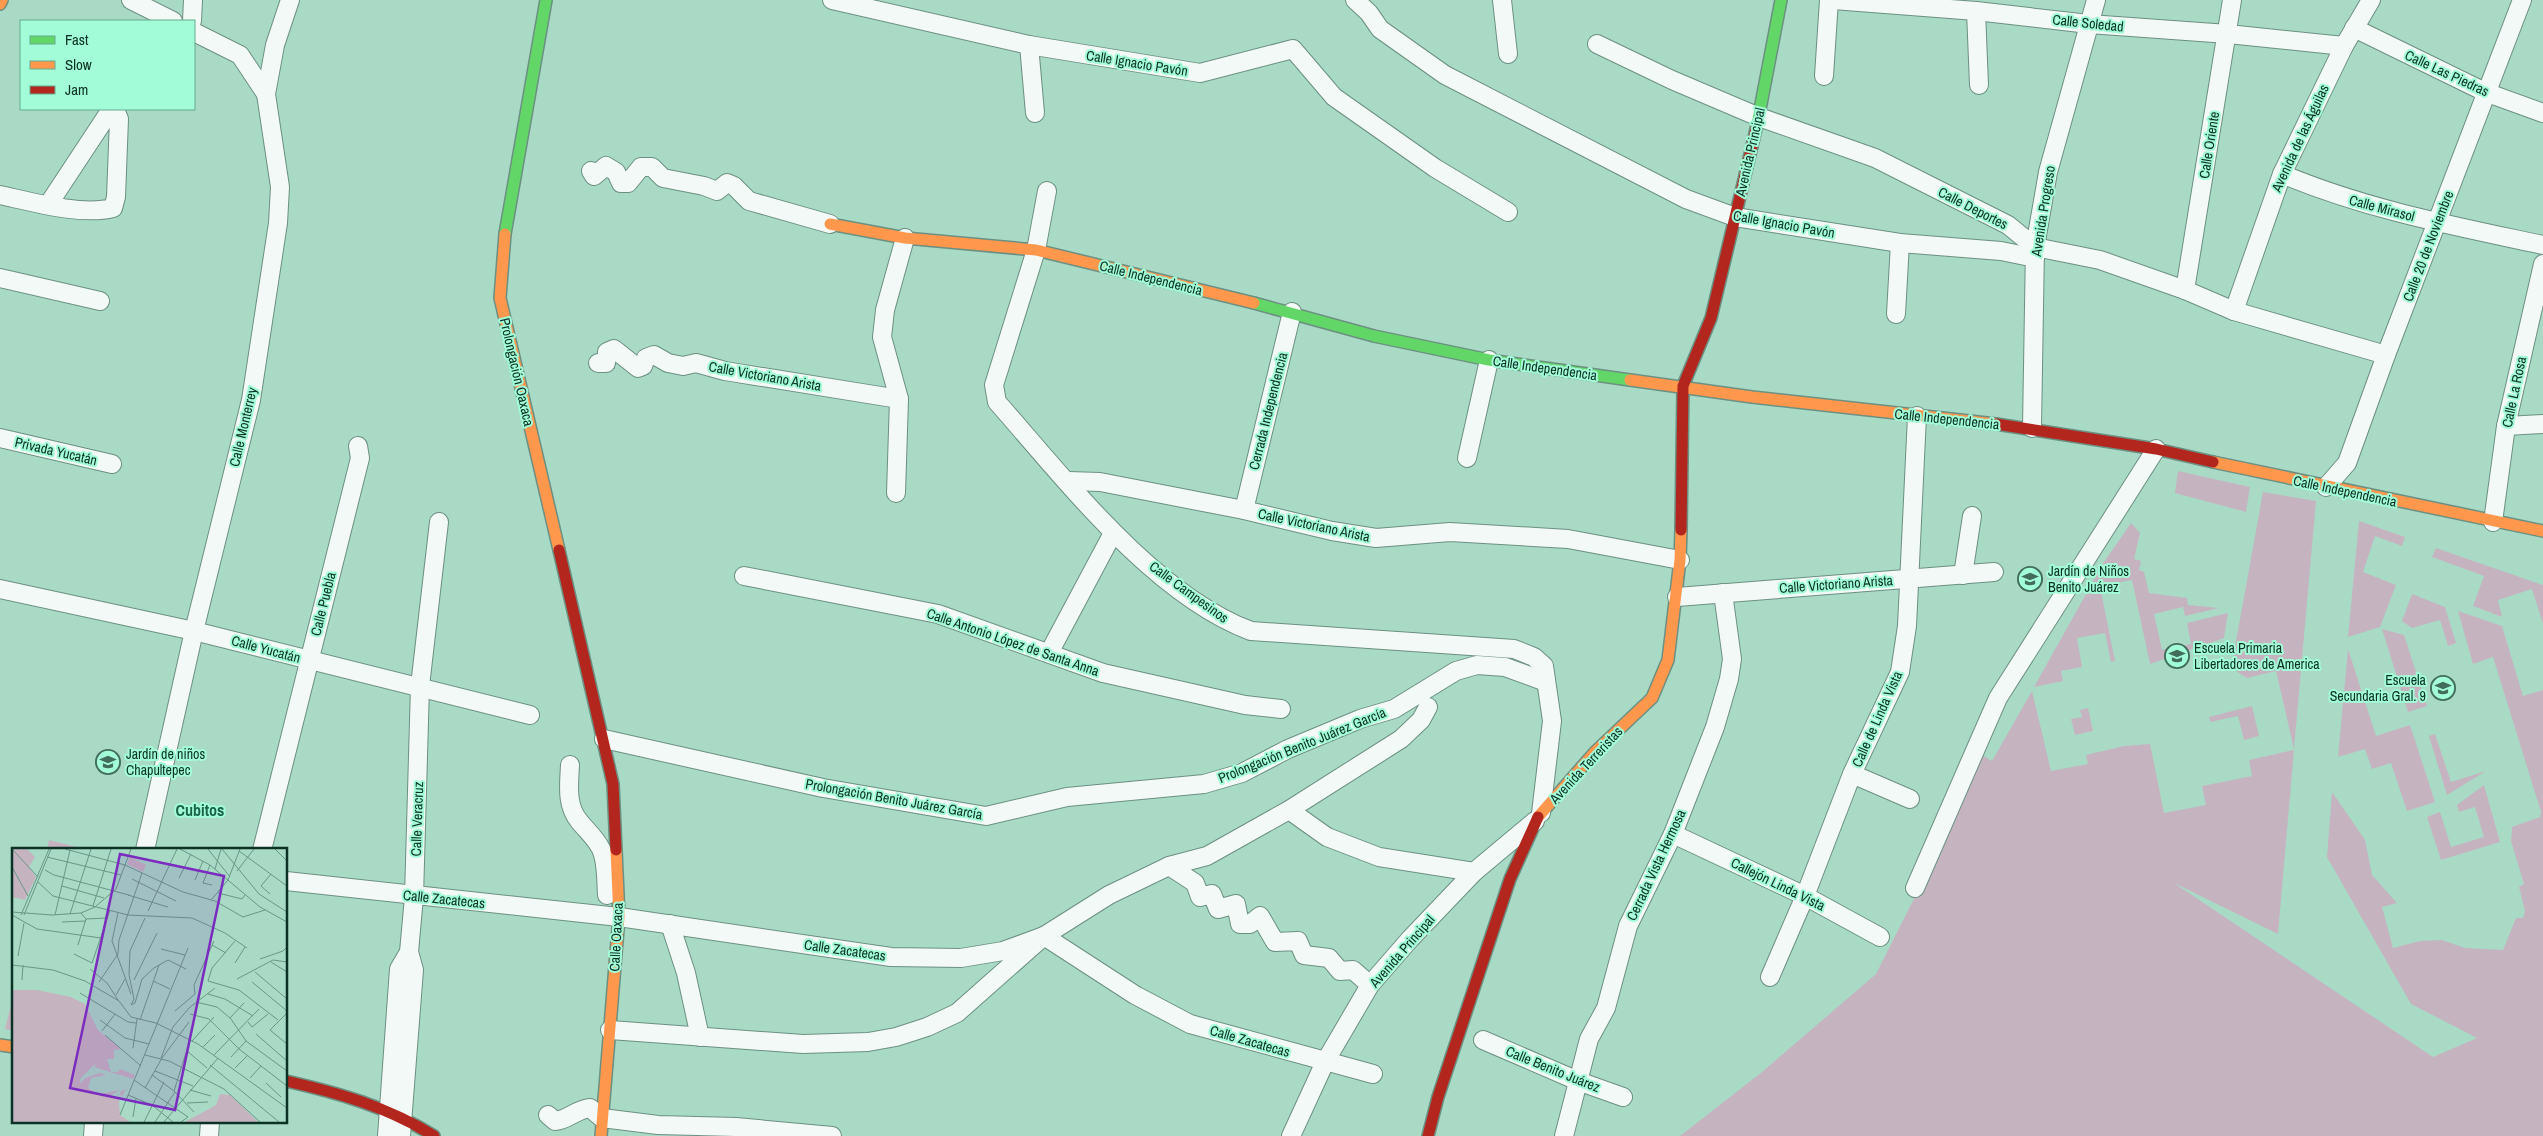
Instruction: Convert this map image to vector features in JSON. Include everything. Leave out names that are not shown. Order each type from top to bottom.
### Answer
[{"type":"street","points":[[0,4],[2,0]]},
{"type":"street","points":[[131,0],[171,20]]},
{"type":"street","points":[[192,20],[193,0]]},
{"type":"street","name":"Calle Monterrey","points":[[146,848],[194,630],[251,400],[278,223],[280,187],[266,94],[275,45],[290,0]]},
{"type":"street","name":"Prolongación Oaxaca","points":[[546,0],[504,241],[500,298],[604,739]]},
{"type":"street","name":"Calle Ignacio Pavón","points":[[832,0],[1029,45],[1200,73],[1293,49],[1334,97],[1435,168],[1508,212]]},
{"type":"street","name":"Calle Ignacio Pavón","points":[[1355,0],[1369,6],[1380,29],[1445,75],[1686,199],[1736,217],[1900,243],[2035,252]]},
{"type":"street","points":[[1502,0],[1508,54]]},
{"type":"street","name":"Avenida Principal","points":[[1683,386],[1711,318],[1759,117],[1781,0]]},
{"type":"street","points":[[1824,76],[1831,0]]},
{"type":"street","name":"Calle Soledad","points":[[1831,0],[1906,3],[1976,11],[2024,8],[2089,24],[2228,34],[2344,46]]},
{"type":"street","name":"Avenida Progreso","points":[[2032,428],[2035,252],[2048,172],[2096,0]]},
{"type":"street","name":"Calle Oriente","points":[[2185,290],[2232,0]]},
{"type":"street","name":"Avenida de las Águilas","points":[[2234,311],[2282,174],[2344,46],[2371,0]]},
{"type":"street","name":"Calle 20 de Noviembre","points":[[2326,487],[2347,463],[2386,355],[2522,0]]},
{"type":"street","points":[[1976,11],[1979,85]]},
{"type":"street","name":"Calle Las Piedras","points":[[2354,28],[2486,92],[2543,113]]},
{"type":"street","points":[[195,32],[240,55],[266,94]]},
{"type":"street","name":"Calle Deportes","points":[[1597,44],[1672,80],[1759,117],[1874,158],[2008,225],[2035,252],[2100,260],[2185,290],[2234,311],[2386,355]]},
{"type":"street","points":[[1029,45],[1035,113]]},
{"type":"street","points":[[0,194],[48,205],[102,211],[113,208],[116,197],[119,119],[116,112],[108,114],[48,205]]},
{"type":"street","name":"Calle Independencia","points":[[591,171],[594,176],[606,166],[616,172],[621,183],[628,183],[641,167],[652,167],[663,178],[704,186],[716,191],[727,183],[734,186],[749,202],[830,224],[905,238],[1036,250],[1292,312],[1374,336],[1489,360],[1683,386],[1752,398],[2032,428],[2156,449],[2326,487],[2543,531]]},
{"type":"street","name":"Calle Mirasol","points":[[2282,174],[2330,193],[2438,223],[2543,245]]},
{"type":"street","name":"Calle Campesinos","points":[[1047,192],[1036,250],[994,385],[997,402],[1113,533],[1172,583],[1228,622],[1252,630],[1514,649],[1534,657],[1544,666],[1552,721],[1538,817]]},
{"type":"street","points":[[896,493],[899,399],[882,337],[886,310],[905,238]]},
{"type":"street","points":[[1896,314],[1900,243]]},
{"type":"street","name":"Calle La Rosa","points":[[2493,522],[2506,426],[2543,264]]},
{"type":"street","points":[[0,278],[100,301]]},
{"type":"street","name":"Cerrada Independencia","points":[[1244,510],[1292,312]]},
{"type":"street","name":"Calle Victoriano Arista","points":[[598,363],[606,363],[607,352],[614,348],[638,368],[643,366],[646,358],[654,355],[668,363],[683,366],[696,363],[725,371],[899,399]]},
{"type":"street","points":[[1467,458],[1489,360]]},
{"type":"street","name":"Avenida Terreristas","points":[[1428,1136],[1438,1097],[1510,878],[1538,817],[1595,752],[1652,698],[1668,660],[1680,560],[1683,386]]},
{"type":"street","name":"Calle de Linda Vista","points":[[1770,977],[1805,896],[1852,774],[1900,672],[1907,626],[1917,416]]},
{"type":"street","points":[[2506,426],[2543,424]]},
{"type":"street","name":"Privada Yucatán","points":[[0,438],[112,464]]},
{"type":"street","name":"Calle Puebla","points":[[262,848],[360,458],[358,446]]},
{"type":"street","points":[[1915,888],[1998,698],[2156,449]]},
{"type":"street","name":"Calle Victoriano Arista","points":[[1068,482],[1100,482],[1244,510],[1332,531],[1376,538],[1450,532],[1558,539],[1680,560]]},
{"type":"street","points":[[1963,575],[1972,516]]},
{"type":"street","name":"Calle Veracruz","points":[[387,1136],[395,1113],[414,970],[409,952],[414,896],[420,686],[439,522]]},
{"type":"street","points":[[1049,652],[1113,533]]},
{"type":"street","name":"Calle Victoriano Arista","points":[[1677,597],[1994,572]]},
{"type":"street","name":"Calle Antonio López de Santa Anna","points":[[744,576],[938,614],[1049,652],[1103,673],[1245,705],[1281,709]]},
{"type":"street","name":"Calle Yucatán","points":[[0,589],[194,630],[308,661],[420,686],[530,715]]},
{"type":"street","name":"Cerrada Vista Hermosa","points":[[1564,1136],[1589,1039],[1606,1008],[1628,926],[1673,834],[1715,727],[1729,679],[1732,659],[1723,593]]},
{"type":"street","name":"Prolongación Benito Juárez García","points":[[604,739],[823,788],[986,816],[1067,797],[1204,784],[1242,772],[1288,749],[1360,719],[1394,709],[1448,675],[1477,665],[1505,668],[1546,682]]},
{"type":"street","points":[[610,1030],[803,1044],[843,1044],[896,1037],[927,1027],[957,1013],[1044,936],[1108,895],[1168,866],[1208,856],[1289,810],[1401,739],[1421,720],[1428,707]]},
{"type":"street","name":"Calle Oaxaca","points":[[601,1136],[610,1030],[613,916],[613,784],[604,739]]},
{"type":"street","points":[[570,765],[568,794],[571,806],[578,820],[595,838],[602,852],[613,916]]},
{"type":"street","points":[[1852,774],[1910,799]]},
{"type":"street","points":[[1289,810],[1327,837],[1379,858],[1474,872]]},
{"type":"street","name":"Avenida Principal","points":[[1291,1136],[1325,1062],[1370,985],[1410,939],[1474,872],[1538,817]]},
{"type":"street","name":"Callejón Linda Vista","points":[[1673,834],[1805,896],[1880,937]]},
{"type":"street","points":[[1168,866],[1195,883],[1200,897],[1212,894],[1218,909],[1236,904],[1240,924],[1250,924],[1260,916],[1275,942],[1298,941],[1304,954],[1329,958],[1340,970],[1353,970],[1370,985]]},
{"type":"street","name":"Calle Zacatecas","points":[[288,881],[613,916],[891,957],[961,958],[1004,951],[1044,936],[1135,995],[1190,1024],[1373,1074]]},
{"type":"street","points":[[670,924],[686,973],[700,1037]]},
{"type":"street","name":"Calle Benito Juárez","points":[[1483,1040],[1578,1081],[1623,1097]]},
{"type":"street","points":[[288,1082],[370,1102],[395,1113],[434,1136]]},
{"type":"street","points":[[548,1115],[554,1121],[562,1120],[582,1108],[590,1108],[602,1118],[658,1131],[697,1130],[832,1136]]},
{"type":"street","name":"Calle Veracruz","points":[[395,1113],[401,1136]]},
{"type":"shaded area","points":[[2178,471],[2250,487],[2246,512],[2175,493]]},
{"type":"shaded area","points":[[2263,492],[2316,501],[2294,749],[2276,671],[2247,678],[2236,671],[2233,658]]},
{"type":"shaded area","points":[[2359,521],[2405,537],[2402,546],[2375,536],[2363,572],[2396,585],[2380,627],[2348,637]]},
{"type":"shaded area","points":[[2131,523],[2140,533],[2134,559],[2141,561],[2139,570],[2144,572],[2149,593],[2187,598],[2188,605],[2219,608],[2185,616],[2183,607],[2154,614],[2162,650],[2191,644],[2187,623],[2228,613],[2224,638],[2150,664],[2132,580],[2100,586],[2115,661],[2111,662],[2105,633],[2077,638],[2082,667],[2061,671],[2063,681],[2034,687],[2104,562]]},
{"type":"shaded area","points":[[2436,548],[2543,585],[2543,624],[2532,589],[2498,600],[2502,617],[2473,606],[2484,576],[2432,557]]},
{"type":"shaded area","points":[[2412,594],[2445,607],[2456,643],[2448,646],[2440,620],[2412,628],[2402,621]]},
{"type":"shaded area","points":[[2458,611],[2502,626],[2523,696],[2543,690],[2543,1136],[1680,1136],[1762,1072],[1876,974],[1944,839],[1982,755],[1992,761],[2032,691],[2051,771],[2088,764],[2086,755],[2124,746],[2150,744],[2164,813],[2206,805],[2202,786],[2252,776],[2249,760],[2294,750],[2278,934],[2174,883],[2433,1057],[2477,1038],[2411,1004],[2327,857],[2332,792],[2365,840],[2372,875],[2397,903],[2382,907],[2393,948],[2420,941],[2442,940],[2465,948],[2503,950],[2516,918],[2523,918],[2525,911],[2519,887],[2524,884],[2511,841],[2512,827],[2540,817],[2541,812],[2493,657],[2473,664]]},
{"type":"shaded area","points":[[2382,629],[2404,635],[2427,706],[2408,712]]},
{"type":"shaded area","points":[[2348,649],[2376,736],[2410,725],[2435,802],[2407,811],[2391,763],[2372,769],[2365,749],[2338,757]]},
{"type":"shaded area","points":[[2252,706],[2259,736],[2244,740],[2238,716],[2210,722],[2209,717]]},
{"type":"shaded area","points":[[2088,708],[2093,731],[2075,735],[2071,719],[2082,717],[2080,710]]},
{"type":"shaded area","points":[[2435,734],[2451,782],[2486,771],[2447,795],[2429,736]]},
{"type":"shaded area","points":[[2484,785],[2500,842],[2441,860],[2427,817],[2440,812],[2451,847],[2484,837],[2475,807],[2459,812],[2457,805]]},
{"type":"shaded area","points":[[49,840],[81,848],[47,848]]},
{"type":"shaded area","points":[[12,1001],[12,1031],[5,1029]]},
{"type":"traffic: fast","points":[[505,234],[546,0]]},
{"type":"traffic: fast","points":[[1757,125],[1781,0]]},
{"type":"traffic: fast","points":[[1254,303],[1374,336],[1489,360],[1630,380]]},
{"type":"traffic: slow","points":[[0,4],[2,0]]},
{"type":"traffic: slow","points":[[830,224],[905,238],[1036,250],[1254,303]]},
{"type":"traffic: slow","points":[[505,234],[500,298],[559,550]]},
{"type":"traffic: slow","points":[[1630,380],[1752,397],[1996,424]]},
{"type":"traffic: slow","points":[[2213,462],[2543,531]]},
{"type":"traffic: slow","points":[[1538,817],[1595,752],[1652,698],[1668,660],[1680,560],[1681,530]]},
{"type":"traffic: slow","points":[[601,1136],[619,917],[616,850]]},
{"type":"traffic: slow","points":[[0,1045],[12,1047]]},
{"type":"traffic: jam","points":[[1681,530],[1683,386],[1711,318],[1757,125]]},
{"type":"traffic: jam","points":[[1996,424],[2156,449],[2213,462]]},
{"type":"traffic: jam","points":[[559,550],[613,784],[616,850]]},
{"type":"traffic: jam","points":[[1428,1136],[1438,1097],[1510,879],[1538,817]]},
{"type":"traffic: jam","points":[[288,1082],[363,1102],[399,1117],[434,1136]]},
{"type":"place","name":"Jardín de Niños Benito Juárez","points":[[2030,579]]},
{"type":"place","name":"Escuela Primaria Libertadores de America","points":[[2177,656]]},
{"type":"place","name":"Escuela Secundaria Gral. 9","points":[[2443,688]]},
{"type":"place","name":"Jardín de niños Chapultepec","points":[[108,762]]},
{"type":"district","name":"Cubitos","points":[[200,810]]}]
